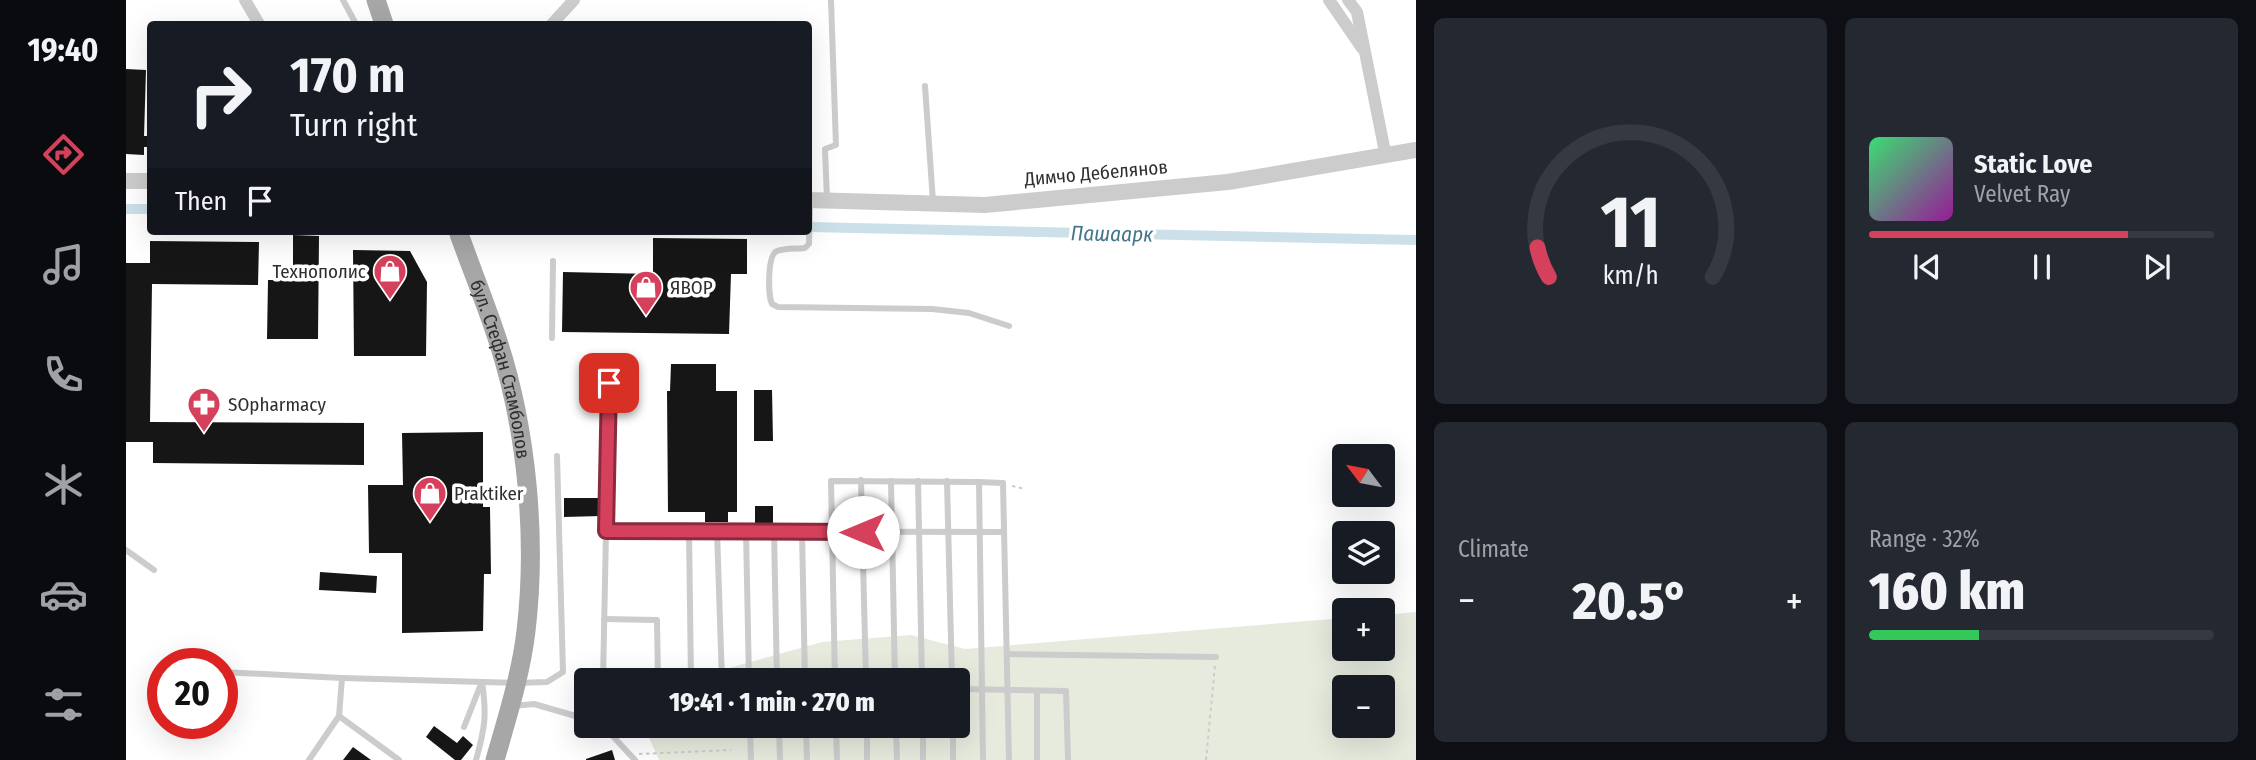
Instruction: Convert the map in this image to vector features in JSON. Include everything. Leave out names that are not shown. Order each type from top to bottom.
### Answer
[{"type":"main road","points":[[376,0],[383,21]]},
{"type":"main road","name":"бул. Стефан Стамболов","points":[[459,235],[499,343],[521,436],[529,514],[530,579],[526,633],[511,706],[495,760]]},
{"type":"street","points":[[245,0],[257,21]]},
{"type":"street","points":[[555,21],[574,0]]},
{"type":"street","points":[[1329,0],[1367,54]]},
{"type":"street","points":[[1348,0],[1357,12],[1386,157]]},
{"type":"street","name":"Димчо Дебелянов","points":[[812,200],[985,205],[1228,182],[1416,150]]},
{"type":"street","points":[[126,181],[147,181]]},
{"type":"lane","points":[[343,0],[354,21]]},
{"type":"lane","points":[[827,201],[825,149],[836,145],[831,0]]},
{"type":"lane","points":[[925,86],[933,204]]},
{"type":"lane","points":[[809,235],[806,248],[776,251],[773,255],[769,273],[769,299],[772,304],[779,307],[932,309],[969,313],[1009,326]]},
{"type":"lane","points":[[552,338],[553,261]]},
{"type":"lane","points":[[603,668],[609,383]]},
{"type":"lane","points":[[238,673],[516,683],[547,682],[563,673],[557,456]]},
{"type":"lane","points":[[861,480],[866,668]]},
{"type":"lane","points":[[835,668],[831,481],[1003,483],[1009,760]]},
{"type":"lane","points":[[891,481],[895,668]]},
{"type":"lane","points":[[918,481],[922,668]]},
{"type":"lane","points":[[947,481],[951,668]]},
{"type":"lane","points":[[979,482],[983,760]]},
{"type":"lane","points":[[606,531],[1004,532]]},
{"type":"lane","points":[[689,531],[691,668]]},
{"type":"lane","points":[[717,531],[722,668]]},
{"type":"lane","points":[[746,531],[749,668]]},
{"type":"lane","points":[[774,531],[777,668]]},
{"type":"lane","points":[[803,532],[805,668]]},
{"type":"lane","points":[[126,550],[154,570]]},
{"type":"lane","points":[[604,619],[657,620],[658,668]]},
{"type":"lane","points":[[1007,654],[1216,657]]},
{"type":"lane","points":[[309,760],[339,716],[342,678]]},
{"type":"lane","points":[[464,727],[482,682]]},
{"type":"lane","points":[[476,760],[485,728],[486,708],[482,682]]},
{"type":"lane","points":[[970,690],[1066,691],[1068,760]]},
{"type":"lane","points":[[1037,691],[1037,760]]},
{"type":"lane","points":[[511,706],[534,704],[574,716]]},
{"type":"lane","points":[[339,716],[399,760]]},
{"type":"lane","points":[[617,738],[633,757]]},
{"type":"lane","points":[[750,738],[751,760]]},
{"type":"lane","points":[[779,738],[780,760]]},
{"type":"lane","points":[[806,738],[807,760]]},
{"type":"lane","points":[[836,738],[837,760]]},
{"type":"lane","points":[[867,738],[867,760]]},
{"type":"lane","points":[[896,738],[897,760]]},
{"type":"lane","points":[[923,738],[923,760]]},
{"type":"lane","points":[[953,738],[953,760]]},
{"type":"path","points":[[1003,483],[1025,489]]},
{"type":"path","points":[[1206,760],[1216,657]]},
{"type":"path","points":[[633,757],[731,750]]},
{"type":"shaded area","points":[[1416,612],[1416,760],[659,760],[649,738],[970,738],[970,668],[729,668],[822,642],[911,635],[965,649],[1332,619],[1332,661],[1395,661],[1395,614]]},
{"type":"building","points":[[126,69],[146,70],[144,136],[147,136],[147,147],[144,147],[144,155],[126,154]]},
{"type":"building","points":[[293,235],[319,236],[318,339],[267,339],[268,280],[293,280]]},
{"type":"building","name":"ЯВОР","points":[[653,238],[747,239],[747,274],[731,274],[729,334],[562,332],[563,272],[653,274]]},
{"type":"building","points":[[150,241],[259,242],[258,285],[152,284],[150,422],[364,423],[364,465],[153,463],[153,442],[126,442],[126,263],[150,263]]},
{"type":"building","name":"Технополис","points":[[353,250],[410,251],[427,282],[426,356],[354,356]]},
{"type":"building","points":[[671,364],[716,364],[716,391],[737,391],[737,512],[728,512],[728,522],[705,522],[705,512],[668,512],[667,391],[670,391]]},
{"type":"building","points":[[754,390],[772,390],[773,441],[754,441]]},
{"type":"building","name":"Praktiker","points":[[483,432],[483,507],[490,507],[491,574],[484,574],[483,631],[402,633],[402,553],[369,553],[368,485],[403,485],[402,433]]},
{"type":"building","points":[[564,498],[601,498],[601,516],[564,517]]},
{"type":"building","points":[[755,506],[773,506],[773,525],[755,525]]},
{"type":"building","points":[[320,572],[377,576],[376,593],[319,590]]},
{"type":"building","points":[[434,726],[457,743],[463,736],[473,745],[461,760],[455,760],[426,737]]},
{"type":"building","points":[[353,747],[371,760],[343,760]]},
{"type":"building","points":[[612,750],[615,760],[586,760],[586,759]]},
{"type":"waterway","name":"Пашаарк","points":[[126,209],[147,209]]},
{"type":"waterway","name":"Пашаарк","points":[[812,227],[1416,240]]},
{"type":"place","name":"Технополис","points":[[390,301]]},
{"type":"place","name":"ЯВОР","points":[[646,317]]},
{"type":"place","name":"SOpharmacy","points":[[204,434]]},
{"type":"place","name":"Praktiker","points":[[430,523]]},
{"type":"route","points":[[609,383],[606,531],[863,532]]}]
